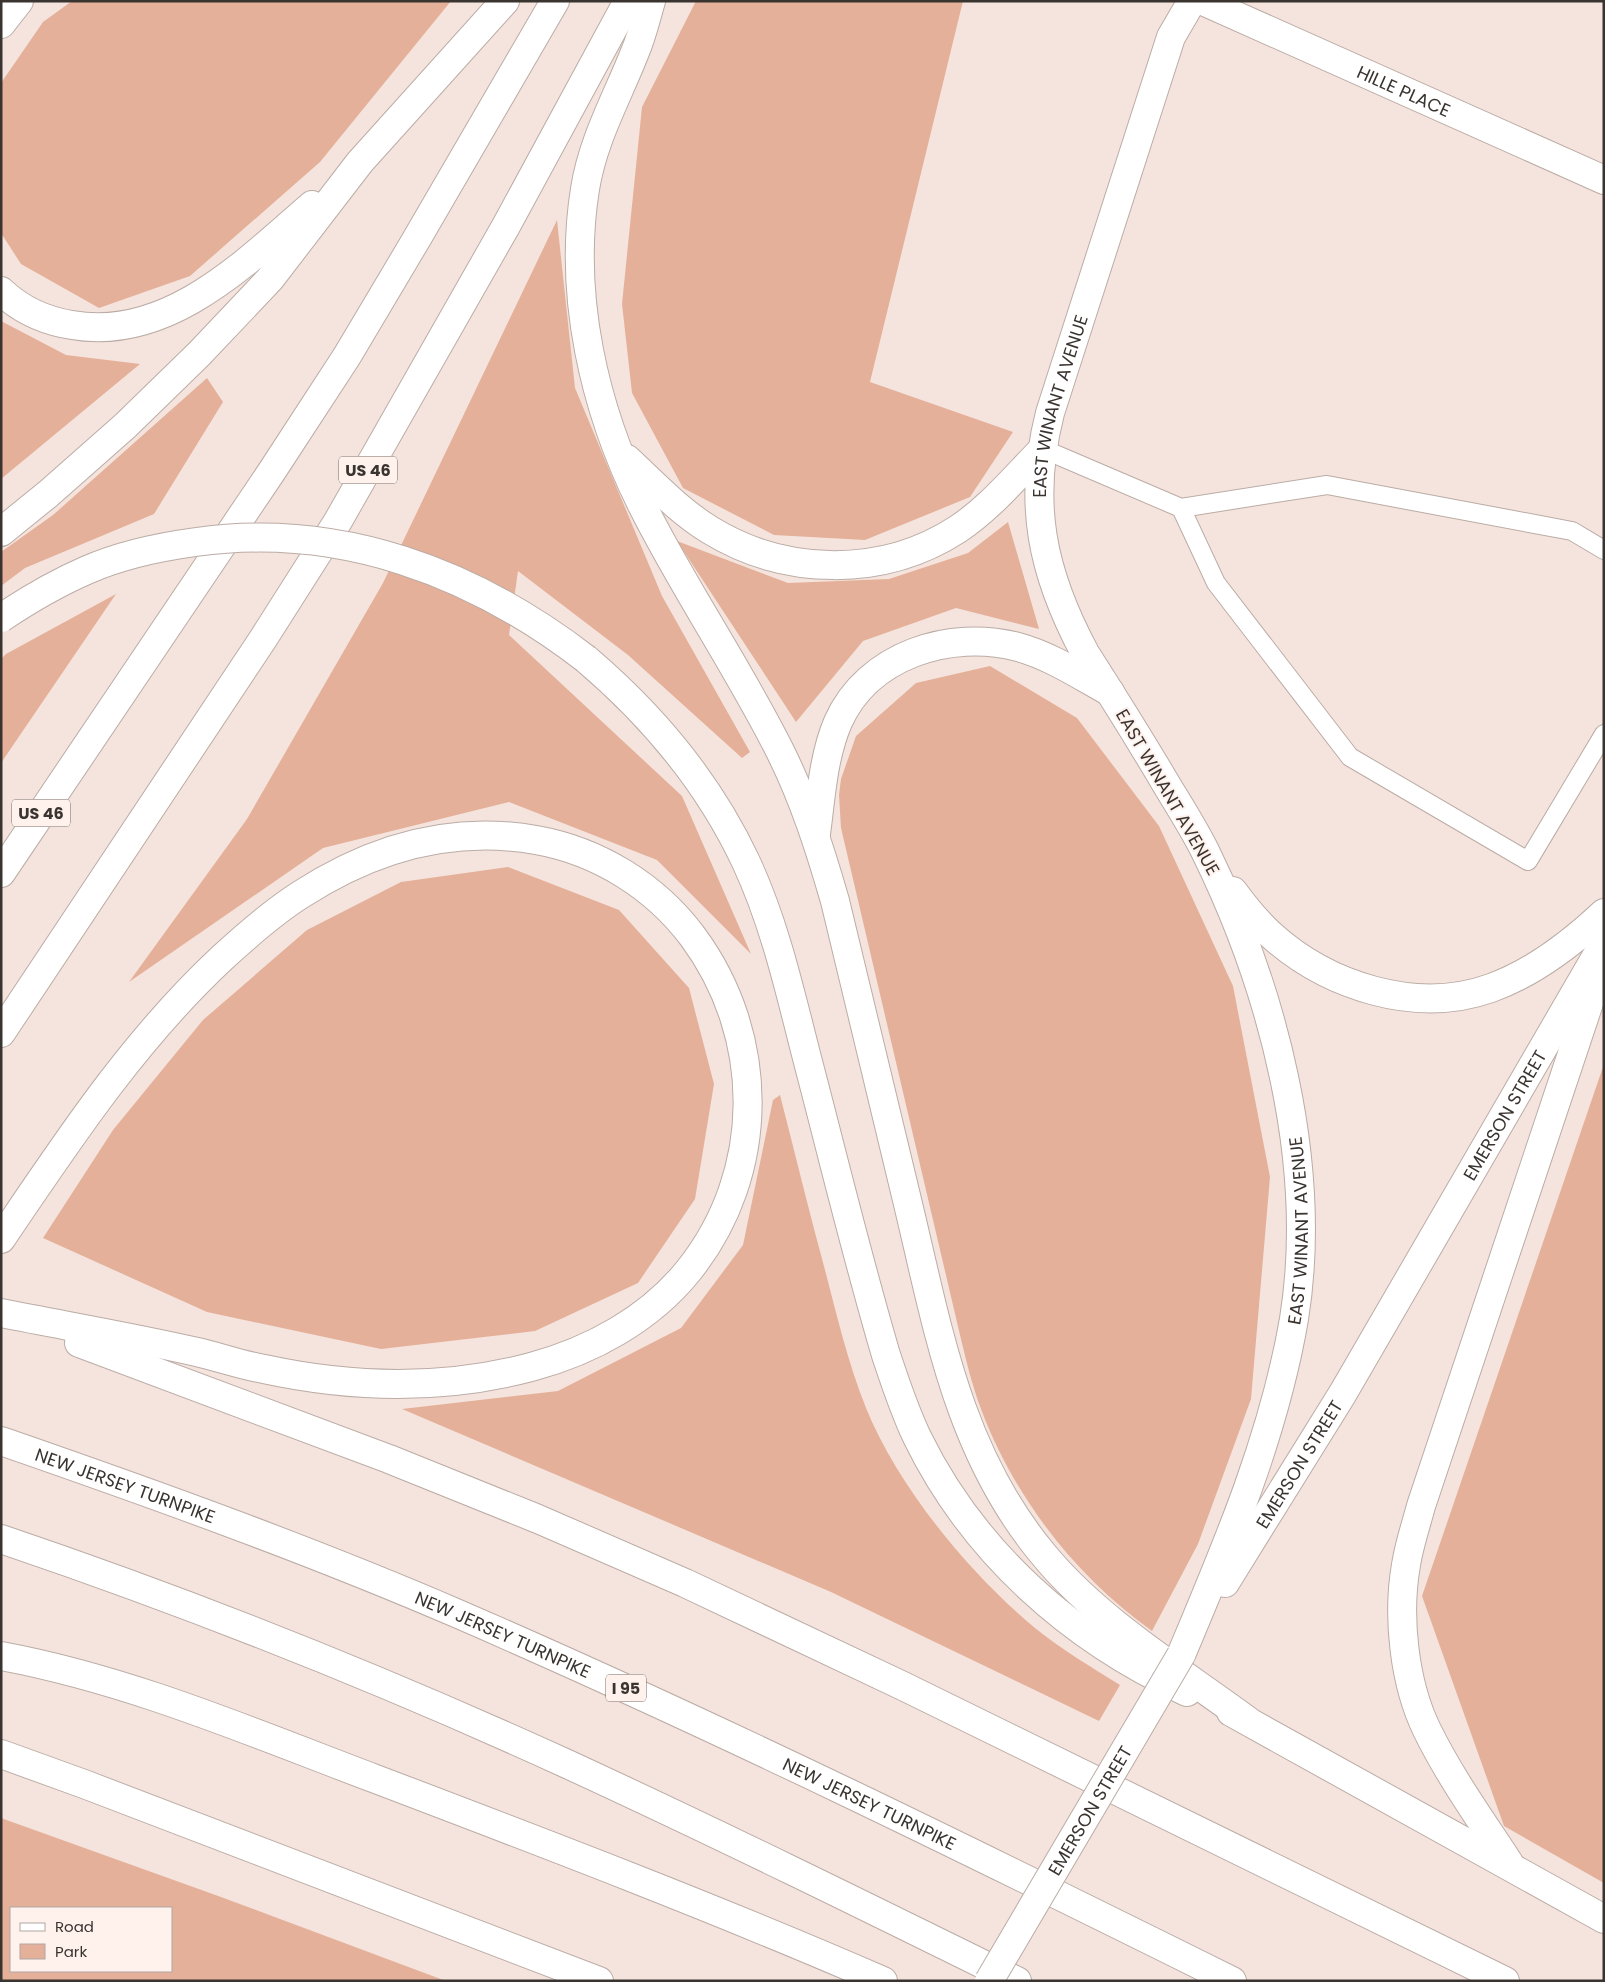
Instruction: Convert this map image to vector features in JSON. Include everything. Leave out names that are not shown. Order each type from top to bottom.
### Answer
[{"type":"main road","points":[[1,24],[19,1]]},
{"type":"main road","points":[[1,532],[99,450],[199,354],[270,278],[360,162],[505,1]]},
{"type":"main road","name":"US 46","points":[[1,873],[347,356],[555,1]]},
{"type":"main road","name":"US 46","points":[[1,1033],[263,639],[338,521],[506,226],[628,1]]},
{"type":"main road","points":[[651,1],[636,51],[616,92],[592,160],[582,220],[580,248],[582,292],[592,364],[603,408],[617,449],[662,544],[752,699],[780,752],[816,835],[835,901],[941,1339],[963,1416],[978,1452],[996,1487],[1018,1522],[1043,1555],[1071,1584],[1107,1617],[1247,1720]]},
{"type":"main road","name":"EAST WINANT AVENUE","points":[[1182,1655],[1248,1490],[1279,1387],[1294,1317],[1298,1276],[1299,1208],[1292,1126],[1279,1056],[1265,1000],[1227,899],[1193,829],[1071,626],[1050,573],[1044,546],[1039,490],[1043,449],[1050,413],[1171,36],[1192,1]]},
{"type":"main road","name":"HILLE PLACE","points":[[1203,1],[1604,180]]},
{"type":"main road","points":[[1,291],[20,307],[62,324],[84,328],[107,328],[150,319],[173,310],[224,279],[249,260],[360,162]]},
{"type":"main road","points":[[617,449],[678,507],[709,530],[760,554],[788,562],[817,565],[846,565],[874,562],[931,544],[958,530],[980,513],[1043,449]]},
{"type":"main road","points":[[1,618],[36,596],[88,570],[146,551],[214,539],[271,537],[316,540],[353,546],[388,555],[460,581],[526,617],[586,659],[640,708],[686,762],[727,825],[761,896],[783,966],[886,1355],[900,1396],[916,1436],[938,1476],[963,1514],[991,1549],[1020,1580],[1077,1628],[1116,1654],[1147,1672],[1247,1720],[1604,1919]]},
{"type":"main road","points":[[816,835],[826,764],[842,716],[850,702],[866,682],[888,666],[916,651],[939,644],[963,641],[992,642],[1018,647],[1056,662],[1110,692]]},
{"type":"main road","points":[[1193,829],[1221,874],[1269,934],[1306,962],[1328,973],[1352,984],[1404,997],[1448,998],[1471,994],[1498,985],[1531,969],[1572,941],[1604,913]]},
{"type":"main road","points":[[1,1239],[67,1141],[117,1073],[200,979],[263,922],[296,898],[327,878],[386,851],[439,838],[494,834],[553,843],[606,863],[650,892],[672,911],[706,954],[721,981],[732,1008],[741,1039],[748,1099],[742,1160],[733,1191],[722,1218],[688,1271],[665,1295],[619,1331],[561,1358],[494,1375],[398,1384],[361,1383],[263,1369],[197,1352],[1,1314]]},
{"type":"main road","name":"EMERSON STREET","points":[[989,1981],[1182,1655],[1343,1393],[1604,943]]},
{"type":"main road","points":[[1511,1867],[1444,1763],[1426,1728],[1406,1660],[1402,1625],[1406,1565],[1421,1506],[1604,958]]},
{"type":"main road","points":[[1,1314],[389,1459],[538,1519],[677,1580],[912,1690],[1505,1981]]},
{"type":"main road","name":"NEW JERSEY TURNPIKE","points":[[1,1441],[134,1487],[285,1544],[462,1615],[609,1680],[764,1753],[1232,1981]]},
{"type":"main road","points":[[1,1539],[96,1572],[242,1627],[482,1726],[660,1807],[1017,1981]]},
{"type":"main road","points":[[1,1656],[70,1670],[113,1682],[207,1715],[630,1876],[883,1981]]},
{"type":"main road","points":[[1,1754],[130,1801],[599,1981]]},
{"type":"lane","points":[[1043,449],[1181,508],[1327,486],[1572,531],[1604,550]]},
{"type":"lane","points":[[1181,508],[1216,583],[1350,757],[1528,861],[1604,734]]},
{"type":"green space","points":[[72,1],[451,1],[320,162],[190,276],[99,308],[21,264],[1,233],[1,83],[43,22]]},
{"type":"green space","points":[[696,1],[963,1],[870,382],[1013,432],[970,497],[865,540],[774,535],[683,488],[632,393],[622,304],[642,107]]},
{"type":"green space","points":[[557,220],[575,388],[662,596],[750,752],[742,758],[628,655],[518,571],[509,635],[682,796],[751,954],[657,860],[509,802],[323,848],[129,982],[247,819],[383,583]]},
{"type":"green space","points":[[1,321],[66,355],[140,364],[1,479]]},
{"type":"green space","points":[[207,378],[223,402],[154,514],[25,568],[1,586],[1,552],[53,515]]},
{"type":"green space","points":[[1008,522],[1039,629],[956,608],[863,641],[796,722],[677,541],[788,583],[889,579],[968,553]]},
{"type":"green space","points":[[116,594],[1,763],[1,659],[6,654]]},
{"type":"green space","points":[[990,666],[1077,718],[1159,826],[1233,986],[1270,1177],[1251,1399],[1198,1544],[1152,1631],[1097,1585],[1050,1532],[1029,1503],[1011,1473],[981,1409],[962,1344],[841,828],[839,795],[841,779],[856,736],[916,683]]},
{"type":"green space","points":[[508,867],[619,910],[689,988],[714,1084],[695,1199],[638,1283],[535,1331],[381,1349],[207,1312],[43,1238],[113,1130],[203,1020],[307,930],[401,882]]},
{"type":"green space","points":[[1604,1064],[1604,1883],[1504,1826],[1422,1596]]},
{"type":"green space","points":[[780,1095],[848,1357],[866,1408],[880,1438],[916,1498],[985,1582],[1045,1636],[1120,1685],[1099,1721],[831,1592],[402,1409],[558,1391],[681,1328],[743,1245],[773,1100]]},
{"type":"green space","points":[[1,1818],[221,1897],[446,1981],[1,1981]]}]
